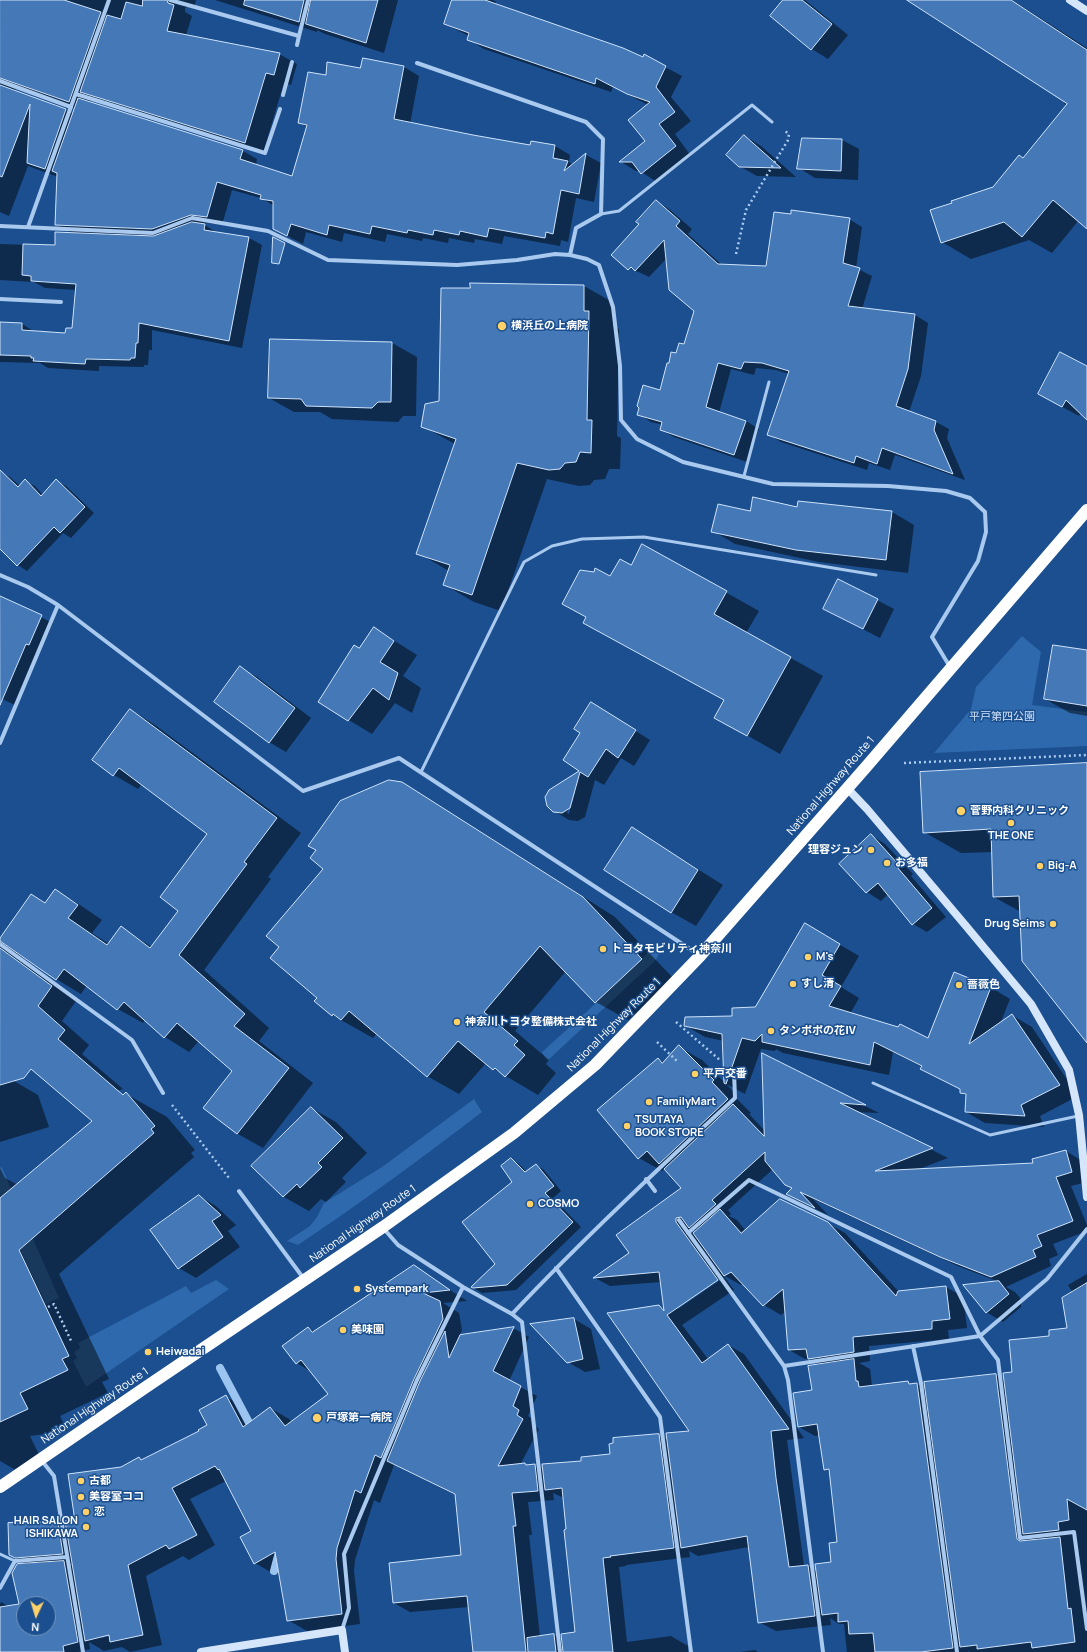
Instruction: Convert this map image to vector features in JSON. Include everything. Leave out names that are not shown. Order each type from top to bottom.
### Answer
[{"type":"highway","name":"National Highway Route 1","points":[[0,1488],[40,1458],[383,1227],[514,1133],[584,1075],[700,956],[1087,510]]},
{"type":"street","points":[[28,227],[109,0]]},
{"type":"street","points":[[170,0],[299,36]]},
{"type":"street","points":[[297,45],[308,0]]},
{"type":"street","points":[[1070,0],[1087,11]]},
{"type":"street","points":[[283,95],[292,62]]},
{"type":"street","points":[[417,63],[586,122],[603,139],[601,214],[576,228],[570,255]]},
{"type":"street","points":[[0,81],[71,106]]},
{"type":"street","points":[[76,94],[266,154],[280,109]]},
{"type":"street","points":[[0,226],[153,233],[192,218],[268,230],[328,260],[457,265],[517,260],[555,254],[570,255],[587,259],[599,265],[613,307],[620,366],[621,420],[637,439],[683,462],[773,484],[888,486],[946,492],[970,498],[985,512],[986,532],[978,561],[932,637],[950,668]]},
{"type":"street","points":[[0,299],[61,302]]},
{"type":"street","points":[[0,575],[28,587],[58,605],[303,791],[399,758],[700,956]]},
{"type":"street","points":[[0,743],[58,605]]},
{"type":"street","points":[[847,788],[887,832],[1031,1004],[1069,1070],[1079,1116],[1086,1171],[1087,1197]]},
{"type":"street","points":[[0,944],[132,1040],[163,1093]]},
{"type":"street","points":[[512,1314],[646,1179],[735,1098],[734,1072]]},
{"type":"street","points":[[646,1179],[655,1190]]},
{"type":"street","points":[[688,1233],[750,1180],[951,1276],[980,1336],[998,1360],[1020,1538],[1074,1532],[1087,1629]]},
{"type":"street","points":[[239,1191],[305,1280]]},
{"type":"street","points":[[679,1220],[784,1366],[788,1380],[823,1652]]},
{"type":"street","points":[[383,1227],[398,1245],[463,1287],[512,1314],[522,1322],[560,1652]]},
{"type":"street","points":[[784,1366],[980,1336],[1047,1279],[1087,1229]]},
{"type":"street","points":[[556,1268],[660,1417],[691,1652]]},
{"type":"street","points":[[345,1652],[342,1630],[349,1608],[344,1554],[417,1380],[463,1287]]},
{"type":"street","points":[[914,1346],[921,1383],[957,1652]]},
{"type":"street","points":[[40,1458],[54,1476],[66,1558],[83,1652]]},
{"type":"street","points":[[0,1588],[15,1561],[66,1558]]},
{"type":"street","points":[[1080,1583],[1087,1583]]},
{"type":"street","points":[[201,1652],[228,1650],[342,1630]]},
{"type":"lane","points":[[601,214],[619,211],[752,105],[772,122]]},
{"type":"lane","points":[[744,476],[769,382]]},
{"type":"lane","points":[[421,772],[524,562],[552,546],[582,539],[644,537],[876,575]]},
{"type":"lane","points":[[874,1083],[990,1135],[1079,1116]]},
{"type":"lane","points":[[0,1554],[15,1561]]},
{"type":"path","points":[[736,254],[746,210],[788,140],[789,134],[772,122]]},
{"type":"path","points":[[904,763],[1087,755]]},
{"type":"path","points":[[676,1022],[720,1060]]},
{"type":"path","points":[[657,1042],[677,1061]]},
{"type":"path","points":[[163,1093],[239,1191]]},
{"type":"path","points":[[48,1307],[54,1304],[72,1343]]},
{"type":"green space","name":"平戸第四公園","points":[[1022,636],[1041,652],[1032,705],[1087,712],[1087,746],[934,753],[971,709],[976,687]]},
{"type":"green space","points":[[657,944],[659,953],[655,961],[547,1061],[542,1052],[595,1004]]},
{"type":"green space","points":[[474,1099],[482,1112],[368,1197],[298,1245],[287,1241],[310,1226],[317,1217],[324,1203],[382,1167]]},
{"type":"green space","points":[[0,1167],[2,1168],[59,1298],[46,1304],[0,1208]]},
{"type":"green space","points":[[216,1280],[229,1289],[86,1387],[73,1361],[77,1358],[74,1352],[80,1348],[78,1343],[186,1286],[191,1293]]},
{"type":"building","points":[[0,0],[64,0],[101,12],[69,102],[0,78]]},
{"type":"building","points":[[143,0],[167,0],[168,3],[174,5],[167,31],[280,53],[274,75],[266,73],[245,143],[80,92],[107,15],[121,19],[126,2],[142,6]]},
{"type":"building","points":[[245,0],[304,0],[299,22],[244,5]]},
{"type":"building","points":[[311,0],[378,0],[366,43],[306,24]]},
{"type":"building","points":[[452,0],[485,0],[623,48],[643,57],[644,54],[666,66],[656,87],[675,112],[659,124],[676,146],[641,174],[632,162],[619,162],[645,141],[628,120],[650,102],[627,94],[596,78],[595,84],[467,40],[469,33],[444,24]]},
{"type":"building","points":[[783,0],[802,0],[832,24],[811,50],[770,16]]},
{"type":"building","points":[[907,0],[1011,0],[1087,50],[1087,229],[1053,200],[1022,237],[1004,222],[941,243],[930,210],[952,203],[951,201],[993,187],[1019,155],[1023,158],[1067,104]]},
{"type":"building","points":[[363,58],[404,66],[394,119],[530,145],[531,141],[555,145],[553,158],[568,161],[564,171],[586,153],[579,194],[561,190],[553,234],[546,232],[545,238],[489,228],[487,237],[460,231],[459,235],[434,230],[433,235],[408,230],[407,233],[372,226],[370,234],[329,225],[327,235],[291,224],[287,236],[273,229],[273,201],[260,199],[261,195],[217,182],[207,217],[191,215],[152,229],[55,225],[57,173],[52,171],[78,98],[243,150],[240,159],[292,176],[307,125],[298,123],[308,72],[326,75],[327,62],[360,68]]},
{"type":"building","points":[[0,85],[66,109],[45,169],[27,163],[30,104],[2,177],[0,176]]},
{"type":"building","points":[[744,135],[781,168],[739,167],[726,155]]},
{"type":"building","points":[[802,138],[842,139],[841,171],[797,169]]},
{"type":"building","points":[[656,200],[680,221],[676,226],[718,264],[766,266],[774,212],[791,214],[791,210],[850,218],[843,263],[860,268],[848,306],[915,314],[908,369],[896,406],[936,421],[934,430],[953,474],[882,448],[877,464],[856,456],[854,463],[767,435],[789,371],[762,363],[744,362],[741,369],[718,363],[706,407],[746,421],[734,455],[660,430],[662,422],[637,415],[639,408],[637,406],[643,385],[660,390],[671,352],[676,353],[679,343],[684,344],[694,311],[669,290],[664,240],[635,271],[631,267],[628,270],[611,255],[639,224],[636,222]]},
{"type":"building","points":[[192,222],[205,224],[204,230],[249,237],[229,341],[139,323],[138,343],[136,343],[135,358],[131,358],[130,360],[86,359],[85,364],[33,361],[34,358],[31,358],[31,356],[0,355],[0,322],[22,323],[22,330],[65,333],[66,328],[72,328],[76,284],[31,281],[31,276],[22,275],[23,244],[55,245],[55,232],[153,236]]},
{"type":"building","points":[[273,237],[285,243],[279,264],[272,263]]},
{"type":"building","points":[[470,283],[584,285],[584,311],[589,311],[587,420],[592,420],[591,453],[580,452],[576,462],[565,463],[560,469],[549,470],[517,463],[472,595],[443,585],[450,565],[416,554],[456,439],[421,427],[425,404],[439,401],[441,288],[470,288]]},
{"type":"building","points":[[270,339],[392,342],[391,402],[378,402],[372,408],[306,406],[301,399],[268,398]]},
{"type":"building","points":[[1060,352],[1087,366],[1087,420],[1066,400],[1062,407],[1038,394]]},
{"type":"building","points":[[0,470],[18,487],[25,479],[41,496],[56,479],[85,507],[60,533],[54,527],[17,566],[0,549]]},
{"type":"building","points":[[753,497],[797,507],[798,501],[892,511],[886,560],[796,550],[711,532],[718,504],[750,511]]},
{"type":"building","points":[[642,544],[727,591],[714,614],[791,657],[747,736],[714,718],[724,700],[583,623],[586,617],[562,604],[580,570],[594,572],[595,568],[610,576],[620,559],[631,565]]},
{"type":"building","points":[[838,579],[878,599],[863,629],[823,609]]},
{"type":"building","points":[[0,596],[42,615],[29,645],[26,644],[0,705]]},
{"type":"building","points":[[374,627],[394,641],[380,662],[398,673],[389,700],[373,688],[348,721],[318,702],[354,645],[359,648]]},
{"type":"building","points":[[1053,645],[1087,650],[1087,706],[1044,699]]},
{"type":"building","points":[[240,666],[295,708],[269,743],[214,702]]},
{"type":"building","points":[[591,702],[636,730],[618,758],[606,749],[588,777],[580,772],[570,808],[562,813],[553,812],[547,806],[545,797],[549,790],[579,771],[563,760],[580,733],[574,729]]},
{"type":"building","points":[[130,709],[277,818],[244,862],[247,864],[179,955],[245,1014],[234,1026],[289,1068],[237,1134],[203,1108],[232,1071],[177,1023],[164,1038],[124,1002],[117,1010],[64,969],[56,980],[0,941],[0,938],[31,894],[45,903],[55,889],[78,905],[68,918],[107,945],[121,926],[150,948],[178,911],[160,897],[207,834],[119,768],[113,776],[92,760]]},
{"type":"building","points":[[1087,763],[1087,1043],[1022,961],[1019,896],[993,897],[991,829],[923,833],[920,772]]},
{"type":"building","points":[[389,780],[402,782],[583,897],[642,959],[595,1003],[540,946],[484,1012],[518,1041],[514,1045],[525,1055],[505,1077],[495,1068],[493,1070],[458,1041],[427,1077],[349,1011],[341,1020],[333,1014],[332,1016],[314,1001],[317,998],[270,958],[279,947],[266,936],[323,869],[310,858],[316,850],[308,846],[340,801]]},
{"type":"building","points":[[632,827],[698,870],[671,913],[604,870]]},
{"type":"building","points":[[871,834],[899,865],[897,867],[932,908],[912,925],[878,883],[866,893],[839,864]]},
{"type":"building","points":[[805,923],[840,944],[822,975],[841,986],[829,1006],[898,1027],[900,1024],[928,1038],[954,972],[991,987],[969,1044],[1012,1014],[1060,1085],[1021,1105],[1025,1116],[965,1112],[966,1094],[960,1093],[960,1089],[920,1069],[922,1066],[874,1042],[870,1065],[762,1042],[762,1034],[755,1041],[742,1038],[726,1084],[724,1083],[722,1034],[684,1026],[685,1017],[732,1016],[732,1008],[755,1007]]},
{"type":"building","points":[[0,948],[52,986],[38,1006],[65,1030],[58,1039],[123,1095],[126,1092],[155,1126],[151,1129],[154,1133],[19,1250],[69,1356],[62,1359],[68,1370],[20,1393],[28,1409],[0,1422],[0,1198],[92,1121],[31,1069],[24,1078],[0,1085]]},
{"type":"building","points":[[679,1045],[714,1080],[712,1082],[728,1099],[659,1164],[647,1151],[638,1159],[597,1110],[658,1058],[662,1063]]},
{"type":"building","points":[[762,1053],[866,1105],[840,1103],[933,1148],[875,1171],[1033,1163],[1032,1159],[1066,1150],[1072,1172],[1056,1177],[1073,1221],[1037,1235],[1042,1246],[1033,1250],[1036,1257],[991,1277],[940,1257],[800,1192],[815,1208],[786,1194],[792,1188],[785,1185],[765,1161],[765,1152],[712,1200],[716,1204],[689,1228],[681,1217],[676,1218],[676,1222],[718,1280],[667,1315],[702,1363],[728,1344],[789,1429],[771,1431],[776,1478],[789,1567],[808,1565],[815,1616],[758,1623],[747,1536],[681,1548],[666,1433],[689,1431],[607,1313],[659,1305],[664,1311],[659,1272],[593,1278],[629,1253],[616,1235],[681,1188],[664,1169],[733,1104],[764,1136]]},
{"type":"building","points":[[311,1107],[343,1138],[318,1163],[322,1167],[300,1188],[297,1184],[283,1197],[251,1166]]},
{"type":"building","points":[[511,1158],[525,1172],[536,1164],[554,1186],[545,1193],[573,1222],[507,1285],[473,1288],[471,1287],[495,1264],[462,1222],[512,1182],[501,1166]]},
{"type":"building","points":[[199,1195],[221,1215],[212,1221],[223,1237],[178,1269],[150,1230]]},
{"type":"building","points":[[780,1199],[828,1222],[896,1296],[898,1291],[946,1286],[950,1319],[932,1321],[932,1329],[853,1337],[854,1352],[808,1359],[806,1349],[788,1350],[783,1289],[763,1306],[731,1272],[724,1276],[693,1233],[720,1209],[741,1233]]},
{"type":"building","points":[[414,1265],[450,1290],[423,1293],[440,1301],[443,1319],[414,1379],[381,1458],[375,1455],[361,1493],[355,1490],[337,1548],[336,1559],[342,1614],[287,1621],[275,1552],[254,1564],[240,1537],[251,1531],[219,1469],[218,1470],[215,1466],[172,1488],[197,1535],[169,1549],[166,1545],[128,1565],[143,1635],[110,1642],[109,1635],[85,1641],[65,1521],[75,1521],[68,1474],[121,1467],[139,1457],[141,1460],[199,1431],[198,1430],[207,1425],[199,1410],[226,1395],[243,1427],[270,1407],[285,1426],[328,1394],[301,1360],[296,1364],[282,1346],[308,1327],[312,1332]]},
{"type":"building","points":[[999,1281],[1009,1294],[986,1313],[963,1285]]},
{"type":"building","points":[[1087,1283],[1087,1510],[1067,1499],[1069,1520],[1058,1522],[1059,1530],[1023,1534],[1003,1373],[1012,1372],[1009,1340],[1049,1336],[1049,1330],[1067,1328],[1062,1298]]},
{"type":"building","points":[[574,1318],[583,1359],[567,1363],[530,1324]]},
{"type":"building","points":[[514,1327],[493,1371],[521,1386],[513,1406],[519,1410],[517,1415],[523,1419],[498,1466],[525,1463],[526,1465],[535,1464],[538,1491],[512,1493],[516,1526],[513,1526],[526,1652],[473,1652],[467,1596],[393,1603],[389,1563],[461,1555],[455,1494],[387,1461],[420,1381],[445,1331],[449,1358],[460,1335]]},
{"type":"building","points":[[854,1359],[856,1381],[858,1381],[859,1387],[908,1381],[909,1384],[917,1383],[953,1648],[921,1652],[875,1652],[873,1633],[849,1634],[848,1621],[838,1622],[838,1613],[822,1615],[815,1564],[831,1562],[829,1543],[837,1542],[829,1469],[824,1470],[817,1424],[798,1427],[793,1393],[812,1390],[808,1366]]},
{"type":"building","points":[[996,1374],[1017,1539],[1020,1541],[1060,1537],[1068,1609],[1071,1608],[1075,1642],[1032,1648],[1031,1642],[977,1649],[977,1645],[960,1647],[924,1382]]},
{"type":"building","points":[[659,1434],[674,1548],[603,1558],[613,1652],[563,1652],[561,1634],[575,1632],[564,1530],[566,1529],[562,1488],[545,1490],[542,1464],[581,1461],[581,1457],[610,1454],[609,1444],[613,1443],[613,1438]]},
{"type":"building","points":[[58,1522],[63,1554],[15,1558],[9,1555],[8,1523]]},
{"type":"building","points":[[64,1561],[78,1642],[63,1646],[64,1652],[0,1652],[0,1607],[16,1604],[16,1636],[56,1636],[56,1596],[17,1596],[12,1573],[17,1564]]},
{"type":"building","points":[[554,1634],[556,1652],[528,1652],[527,1638]]},
{"type":"waterway","points":[[220,1368],[254,1432]]},
{"type":"waterway","points":[[274,1571],[279,1552]]},
{"type":"place","name":"横浜丘の上病院","points":[[502,326]]},
{"type":"place","name":"菅野内科クリニック","points":[[961,811]]},
{"type":"place","name":"THE ONE","points":[[1011,823]]},
{"type":"place","name":"理容ジュン","points":[[871,850]]},
{"type":"place","name":"お多福","points":[[887,863]]},
{"type":"place","name":"Big-A","points":[[1040,866]]},
{"type":"place","name":"Drug Seims","points":[[1053,924]]},
{"type":"place","name":"トヨタモビリティ神奈川","points":[[603,949]]},
{"type":"place","name":"M's","points":[[808,957]]},
{"type":"place","name":"すし清","points":[[793,984]]},
{"type":"place","name":"薔薇色","points":[[959,985]]},
{"type":"place","name":"神奈川トヨタ整備株式会社","points":[[457,1022]]},
{"type":"place","name":"タンポポの花Ⅳ","points":[[771,1031]]},
{"type":"place","name":"平戸交番","points":[[695,1074]]},
{"type":"place","name":"FamilyMart","points":[[649,1102]]},
{"type":"place","name":"TSUTAYA BOOK STORE","points":[[627,1126]]},
{"type":"place","name":"COSMO","points":[[530,1204]]},
{"type":"place","name":"Systempark","points":[[357,1289]]},
{"type":"place","name":"美味園","points":[[343,1330]]},
{"type":"place","name":"Heiwadai","points":[[148,1352]]},
{"type":"place","name":"戸塚第一病院","points":[[317,1418]]},
{"type":"place","name":"古都","points":[[81,1481]]},
{"type":"place","name":"美容室ココ","points":[[81,1497]]},
{"type":"place","name":"恋","points":[[86,1512]]},
{"type":"place","name":"HAIR SALON ISHIKAWA","points":[[86,1527]]}]
